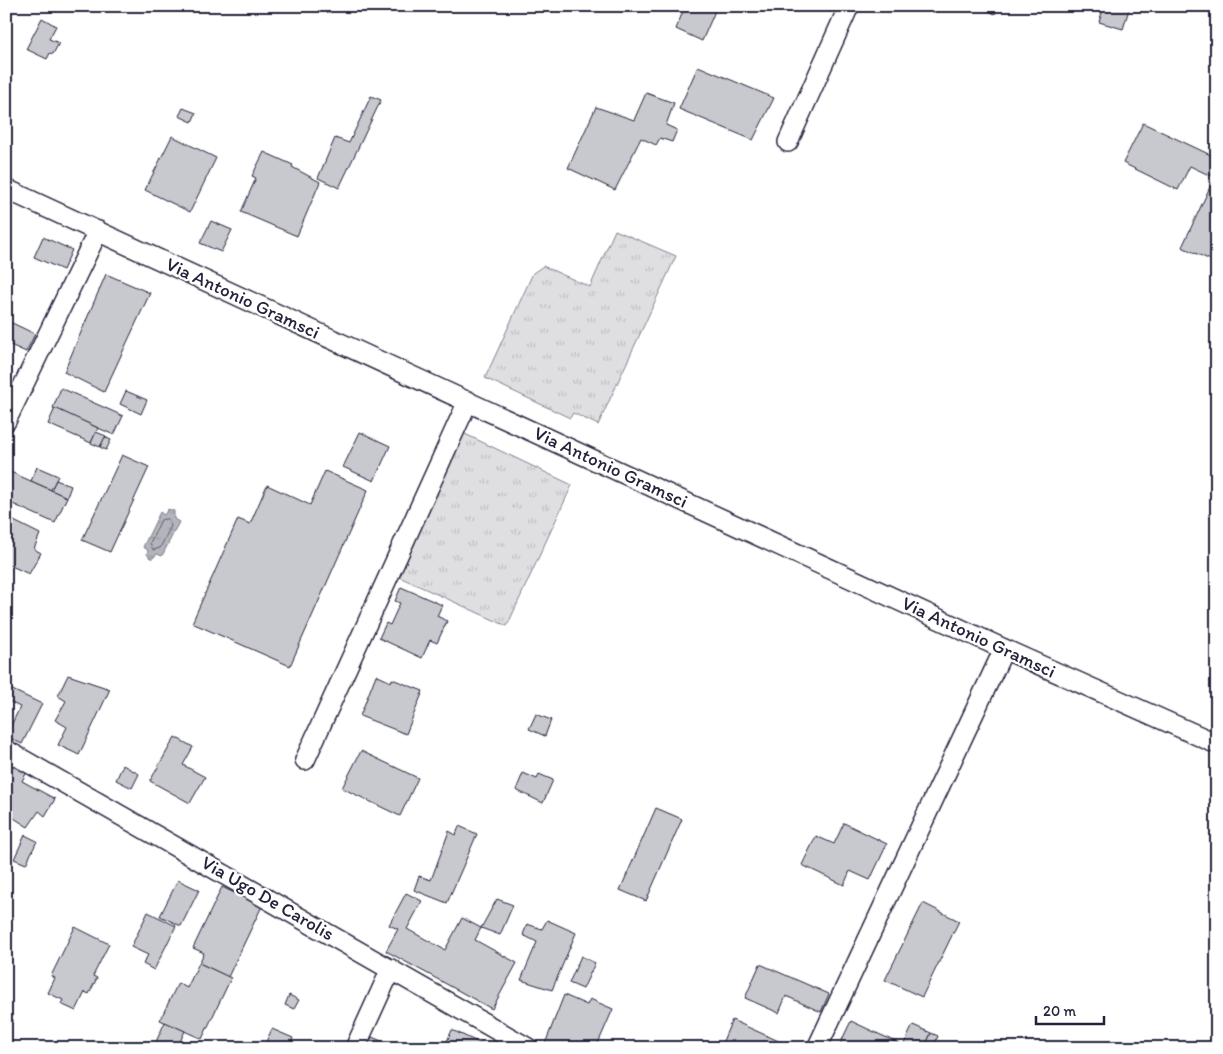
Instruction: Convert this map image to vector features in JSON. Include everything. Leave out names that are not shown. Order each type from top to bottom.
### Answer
[{"type":"street","points":[[788,142],[849,6]]},
{"type":"street","name":"Via Antonio Gramsci","points":[[6,189],[1004,649],[1217,744]]},
{"type":"street","points":[[6,421],[98,231]]},
{"type":"street","points":[[305,760],[468,401]]},
{"type":"street","points":[[817,1048],[1004,649]]},
{"type":"street","name":"Via Ugo De Carolis","points":[[6,750],[528,1048]]},
{"type":"street","points":[[355,1048],[391,969]]},
{"type":"green space","points":[[615,230],[676,256],[598,425],[573,413],[570,418],[485,378],[533,273],[543,266],[590,287]]},
{"type":"green space","points":[[463,433],[572,485],[507,626],[397,576]]},
{"type":"water","points":[[168,509],[174,511],[174,519],[179,522],[162,556],[157,554],[150,558],[147,554],[148,550],[143,547],[160,512],[164,515]]},
{"type":"building","points":[[685,6],[706,6],[715,11],[702,41],[676,29]]},
{"type":"building","points":[[978,6],[998,6],[995,14]]},
{"type":"building","points":[[1104,6],[1130,6],[1123,29],[1099,22]]},
{"type":"building","points":[[42,18],[56,26],[49,39],[59,43],[53,54],[50,53],[47,59],[26,49]]},
{"type":"building","points":[[698,66],[774,98],[753,140],[679,109]]},
{"type":"building","points":[[646,93],[674,103],[666,125],[677,130],[672,142],[660,138],[656,145],[641,138],[615,190],[568,168],[596,107],[634,120]]},
{"type":"building","points":[[371,96],[381,100],[339,188],[318,178],[335,138],[349,143]]},
{"type":"building","points":[[183,108],[196,113],[192,122],[179,116]]},
{"type":"building","points":[[1143,123],[1217,158],[1217,165],[1211,176],[1190,166],[1178,190],[1123,163]]},
{"type":"building","points":[[172,136],[216,158],[190,212],[145,190]]},
{"type":"building","points":[[264,152],[293,165],[292,167],[320,182],[297,236],[241,212],[256,178],[252,176]]},
{"type":"building","points":[[1217,172],[1217,263],[1182,247]]},
{"type":"building","points":[[211,221],[232,230],[221,252],[200,243]]},
{"type":"building","points":[[43,237],[72,250],[63,270],[34,257]]},
{"type":"building","points":[[106,274],[150,293],[104,392],[64,372]]},
{"type":"building","points":[[6,320],[35,334],[26,352],[6,343]]},
{"type":"building","points":[[61,388],[123,416],[114,435],[53,408]]},
{"type":"building","points":[[126,391],[147,400],[141,414],[120,404]]},
{"type":"building","points":[[55,408],[98,428],[91,443],[48,424]]},
{"type":"building","points":[[96,432],[106,436],[100,447],[91,443]]},
{"type":"building","points":[[360,432],[390,446],[374,481],[343,467]]},
{"type":"building","points":[[105,437],[111,440],[106,450],[100,447]]},
{"type":"building","points":[[122,455],[149,467],[110,552],[82,540]]},
{"type":"building","points":[[37,467],[58,476],[51,490],[31,481]]},
{"type":"building","points":[[6,470],[67,497],[55,523],[6,501]]},
{"type":"building","points":[[325,471],[368,490],[290,666],[192,623],[238,519],[250,524],[267,485],[310,505]]},
{"type":"building","points":[[56,480],[71,486],[67,497],[51,490]]},
{"type":"building","points":[[6,517],[40,534],[34,549],[41,553],[29,574],[9,565],[6,568]]},
{"type":"building","points":[[401,587],[442,605],[437,616],[447,621],[437,643],[430,640],[422,658],[379,638],[386,623],[390,625],[400,603],[395,601]]},
{"type":"building","points":[[68,675],[110,689],[79,755],[58,745],[67,727],[55,720],[66,701],[58,696]]},
{"type":"building","points":[[376,675],[391,682],[392,679],[423,691],[406,734],[360,716]]},
{"type":"building","points":[[6,687],[42,704],[22,744],[6,736],[20,707],[6,700]]},
{"type":"building","points":[[536,714],[551,720],[545,736],[529,729]]},
{"type":"building","points":[[175,737],[193,747],[183,765],[205,777],[190,803],[150,781]]},
{"type":"building","points":[[361,751],[418,778],[400,816],[342,788]]},
{"type":"building","points":[[6,755],[29,768],[22,781],[55,799],[45,816],[39,811],[28,827],[6,813],[11,798],[6,795]]},
{"type":"building","points":[[123,765],[139,774],[132,788],[116,780]]},
{"type":"building","points":[[523,773],[537,779],[539,774],[553,780],[543,803],[516,790]]},
{"type":"building","points":[[656,808],[682,819],[646,901],[620,890]]},
{"type":"building","points":[[844,823],[887,844],[870,880],[850,871],[844,885],[802,865],[816,836],[834,844]]},
{"type":"building","points":[[459,826],[477,834],[447,903],[414,890],[419,876],[431,880],[449,831],[456,835]]},
{"type":"building","points":[[25,835],[37,841],[26,864],[14,859]]},
{"type":"building","points":[[178,880],[199,890],[181,926],[160,916]]},
{"type":"building","points":[[222,887],[262,906],[228,977],[199,963],[204,953],[193,948]]},
{"type":"building","points":[[406,893],[422,901],[407,929],[445,950],[462,918],[481,928],[475,940],[517,963],[492,1009],[386,951],[398,929],[389,925]]},
{"type":"building","points":[[497,899],[513,905],[500,935],[481,928]]},
{"type":"building","points":[[923,903],[959,921],[922,997],[885,980]]},
{"type":"building","points":[[148,912],[176,926],[154,970],[143,964],[148,955],[131,947]]},
{"type":"building","points":[[547,920],[576,933],[552,990],[521,980],[537,942],[523,935],[527,924],[542,929]]},
{"type":"building","points":[[75,927],[109,944],[93,976],[97,978],[89,994],[85,992],[76,1011],[61,1004],[63,1000],[48,993],[55,978],[51,976]]},
{"type":"building","points":[[581,956],[595,963],[583,989],[569,983]]},
{"type":"building","points":[[199,963],[231,978],[202,1039],[160,1020],[178,983],[187,988]]},
{"type":"building","points":[[760,964],[829,994],[821,1012],[786,996],[779,1013],[745,998]]},
{"type":"building","points":[[289,995],[299,1000],[294,1009],[285,1005]]},
{"type":"building","points":[[564,995],[587,1005],[590,999],[613,1009],[596,1048],[552,1048],[545,1044]]},
{"type":"building","points":[[732,1020],[783,1043],[781,1048],[720,1048]]},
{"type":"building","points":[[851,1021],[902,1045],[900,1048],[838,1048]]},
{"type":"building","points":[[165,1022],[185,1031],[177,1048],[163,1048],[155,1044]]},
{"type":"building","points":[[913,1025],[931,1033],[926,1048],[902,1048]]},
{"type":"building","points":[[272,1029],[293,1038],[289,1048],[263,1048]]},
{"type":"building","points":[[452,1030],[488,1047],[488,1048],[444,1048]]},
{"type":"building","points":[[931,1033],[938,1036],[933,1048],[926,1048],[925,1047]]},
{"type":"building","points":[[372,1037],[398,1048],[367,1048]]}]
